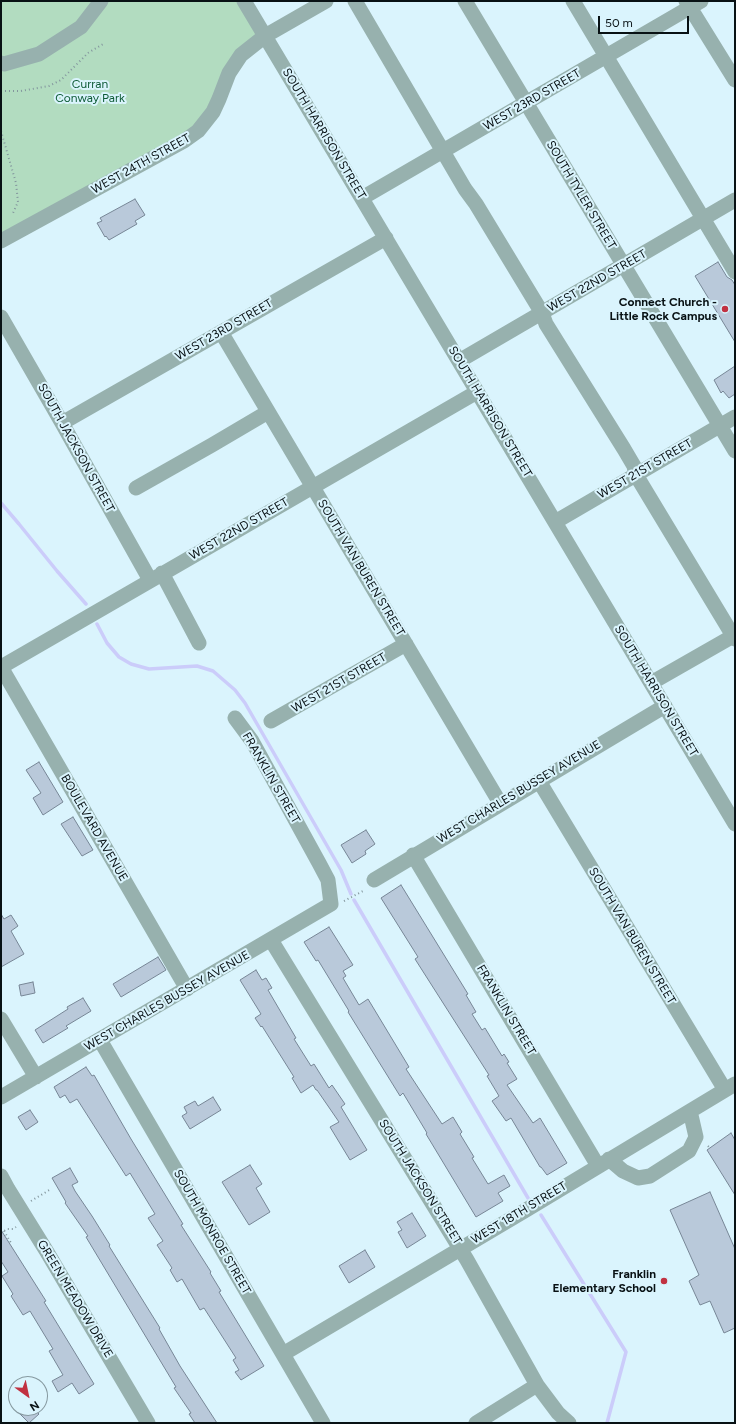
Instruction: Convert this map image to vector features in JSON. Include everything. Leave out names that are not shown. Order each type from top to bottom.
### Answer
[{"type":"street","points":[[1,63],[4,64],[39,54],[81,27],[101,1]]},
{"type":"street","name":"SOUTH HARRISON STREET","points":[[244,1],[735,824]]},
{"type":"street","name":"WEST 24TH STREET","points":[[1,241],[184,141],[198,131],[213,112],[229,73],[241,56],[265,36],[326,1]]},
{"type":"street","points":[[355,1],[542,313],[546,324],[624,448],[634,466],[636,475],[734,637],[651,683]]},
{"type":"street","name":"SOUTH TYLER STREET","points":[[465,1],[735,451]]},
{"type":"street","points":[[573,1],[735,272]]},
{"type":"street","points":[[692,3],[735,80]]},
{"type":"street","name":"WEST 23RD STREET","points":[[362,198],[607,56],[692,3]]},
{"type":"street","name":"WEST 22ND STREET","points":[[459,361],[735,200]]},
{"type":"street","name":"WEST 23RD STREET","points":[[62,423],[386,238]]},
{"type":"street","name":"SOUTH JACKSON STREET","points":[[1,317],[62,423],[198,643]]},
{"type":"street","name":"SOUTH VAN BUREN STREET","points":[[221,332],[500,803]]},
{"type":"street","name":"WEST 22ND STREET","points":[[1,667],[477,392]]},
{"type":"street","points":[[136,488],[268,412]]},
{"type":"street","name":"WEST 21ST STREET","points":[[555,522],[735,416]]},
{"type":"street","name":"WEST 21ST STREET","points":[[271,721],[406,644]]},
{"type":"street","name":"BOULEVARD AVENUE","points":[[1,667],[187,989]]},
{"type":"street","name":"WEST CHARLES BUSSEY AVENUE","points":[[374,880],[500,803],[665,706]]},
{"type":"street","name":"FRANKLIN STREET","points":[[235,718],[252,741],[328,880],[331,904]]},
{"type":"street","name":"SOUTH VAN BUREN STREET","points":[[538,781],[730,1087]]},
{"type":"street","name":"FRANKLIN STREET","points":[[414,855],[604,1162],[638,1178],[650,1176],[689,1152],[696,1137],[690,1111]]},
{"type":"street","name":"WEST CHARLES BUSSEY AVENUE","points":[[1,1097],[331,904]]},
{"type":"street","name":"SOUTH JACKSON STREET","points":[[271,940],[460,1248],[537,1385],[558,1413],[570,1423]]},
{"type":"street","points":[[1,1019],[36,1077]]},
{"type":"street","name":"SOUTH MONROE STREET","points":[[100,1040],[323,1423]]},
{"type":"street","name":"WEST 18TH STREET","points":[[283,1354],[730,1087]]},
{"type":"street","name":"GREEN MEADOW DRIVE","points":[[3,1186],[23,1214],[148,1423]]},
{"type":"street","points":[[476,1423],[537,1385]]},
{"type":"path","points":[[1,91],[21,91],[49,86],[61,80],[88,53],[104,44]]},
{"type":"path","points":[[1,131],[16,183],[18,202],[13,213]]},
{"type":"path","points":[[349,899],[358,893]]},
{"type":"path","points":[[1,1233],[7,1229],[13,1229],[23,1214],[51,1189]]},
{"type":"path","points":[[4,1232],[11,1243]]},
{"type":"green space","name":"Curran Conway Park","points":[[1,1],[244,1],[265,36],[256,44],[207,121],[1,241]]},
{"type":"building","points":[[135,199],[145,215],[135,221],[137,224],[109,240],[106,236],[105,237],[97,223],[102,221],[100,218]]},
{"type":"building","name":"Connect Church - Little Rock Campus","points":[[718,262],[727,277],[732,280],[735,285],[735,342],[695,276]]},
{"type":"building","points":[[735,366],[735,394],[729,398],[723,391],[721,393],[714,380]]},
{"type":"building","points":[[39,762],[63,802],[43,815],[33,798],[41,793],[26,770]]},
{"type":"building","points":[[73,817],[93,850],[82,856],[61,824]]},
{"type":"building","points":[[366,830],[375,844],[365,851],[366,854],[352,863],[341,845]]},
{"type":"building","points":[[401,885],[468,994],[466,995],[476,1012],[472,1014],[482,1030],[485,1028],[502,1056],[504,1054],[509,1062],[507,1063],[517,1079],[507,1085],[533,1123],[540,1118],[567,1163],[547,1175],[540,1167],[511,1118],[506,1121],[492,1101],[499,1096],[487,1076],[489,1075],[415,959],[418,957],[381,898]]},
{"type":"building","points":[[1,914],[4,919],[11,915],[18,926],[11,931],[24,954],[1,967]]},
{"type":"building","points":[[329,927],[353,965],[343,971],[346,976],[343,978],[359,1005],[368,999],[409,1067],[406,1069],[442,1124],[453,1117],[462,1132],[460,1134],[474,1157],[472,1158],[488,1184],[504,1175],[510,1186],[498,1193],[503,1201],[476,1217],[403,1093],[400,1096],[318,960],[316,961],[304,942]]},
{"type":"building","points":[[158,957],[166,970],[121,997],[113,984]]},
{"type":"building","points":[[256,970],[262,980],[266,978],[272,988],[268,990],[296,1038],[294,1039],[311,1066],[314,1064],[329,1088],[332,1085],[345,1104],[341,1107],[367,1150],[350,1160],[330,1127],[339,1122],[313,1085],[301,1093],[292,1078],[294,1077],[262,1026],[261,1027],[255,1018],[261,1014],[240,980]]},
{"type":"building","points":[[33,982],[35,993],[21,996],[19,985]]},
{"type":"building","points":[[83,998],[91,1011],[66,1026],[68,1028],[43,1043],[35,1030],[68,1009],[67,1007]]},
{"type":"building","points":[[86,1067],[92,1076],[94,1075],[183,1224],[181,1225],[211,1272],[210,1273],[221,1291],[219,1292],[264,1366],[241,1380],[235,1372],[239,1370],[233,1360],[236,1358],[204,1308],[200,1310],[182,1279],[177,1282],[170,1270],[172,1268],[157,1245],[163,1241],[148,1218],[155,1214],[130,1173],[126,1176],[77,1099],[70,1103],[65,1095],[60,1098],[54,1087]]},
{"type":"building","points":[[213,1097],[221,1110],[190,1129],[182,1116],[187,1113],[184,1107],[195,1101],[198,1106]]},
{"type":"building","points":[[30,1110],[38,1122],[26,1130],[18,1117]]},
{"type":"building","points":[[731,1133],[735,1140],[735,1195],[707,1150]]},
{"type":"building","points":[[250,1165],[262,1184],[256,1188],[270,1212],[249,1225],[222,1182]]},
{"type":"building","points":[[70,1168],[78,1182],[72,1185],[75,1191],[110,1245],[109,1246],[160,1328],[159,1329],[180,1366],[217,1423],[195,1423],[189,1414],[191,1413],[174,1388],[176,1387],[86,1237],[88,1236],[65,1203],[66,1202],[52,1178]]},
{"type":"building","name":"Franklin Elementary School","points":[[710,1192],[735,1249],[735,1328],[724,1333],[710,1301],[700,1305],[689,1281],[699,1275],[670,1210]]},
{"type":"building","points":[[412,1213],[426,1236],[407,1248],[398,1232],[402,1230],[397,1222]]},
{"type":"building","points":[[1,1230],[46,1301],[44,1302],[94,1384],[79,1394],[72,1383],[58,1392],[52,1381],[63,1375],[49,1351],[53,1349],[30,1311],[23,1315],[11,1296],[13,1294],[2,1276],[8,1272],[1,1261]]},
{"type":"building","points":[[365,1250],[375,1267],[349,1283],[339,1266]]},
{"type":"building","points":[[22,1416],[37,1416],[29,1423]]},
{"type":"waterway","points":[[1,503],[86,604]]},
{"type":"waterway","points":[[97,624],[107,643],[119,657],[131,664],[149,669],[197,666],[213,671],[235,690],[245,703],[341,870],[351,894]]},
{"type":"waterway","points":[[354,900],[528,1198]]},
{"type":"waterway","points":[[541,1215],[626,1352],[607,1423]]},
{"type":"place","name":"Connect Church - Little Rock Campus","points":[[725,309]]},
{"type":"place","name":"Franklin Elementary School","points":[[664,1281]]}]
